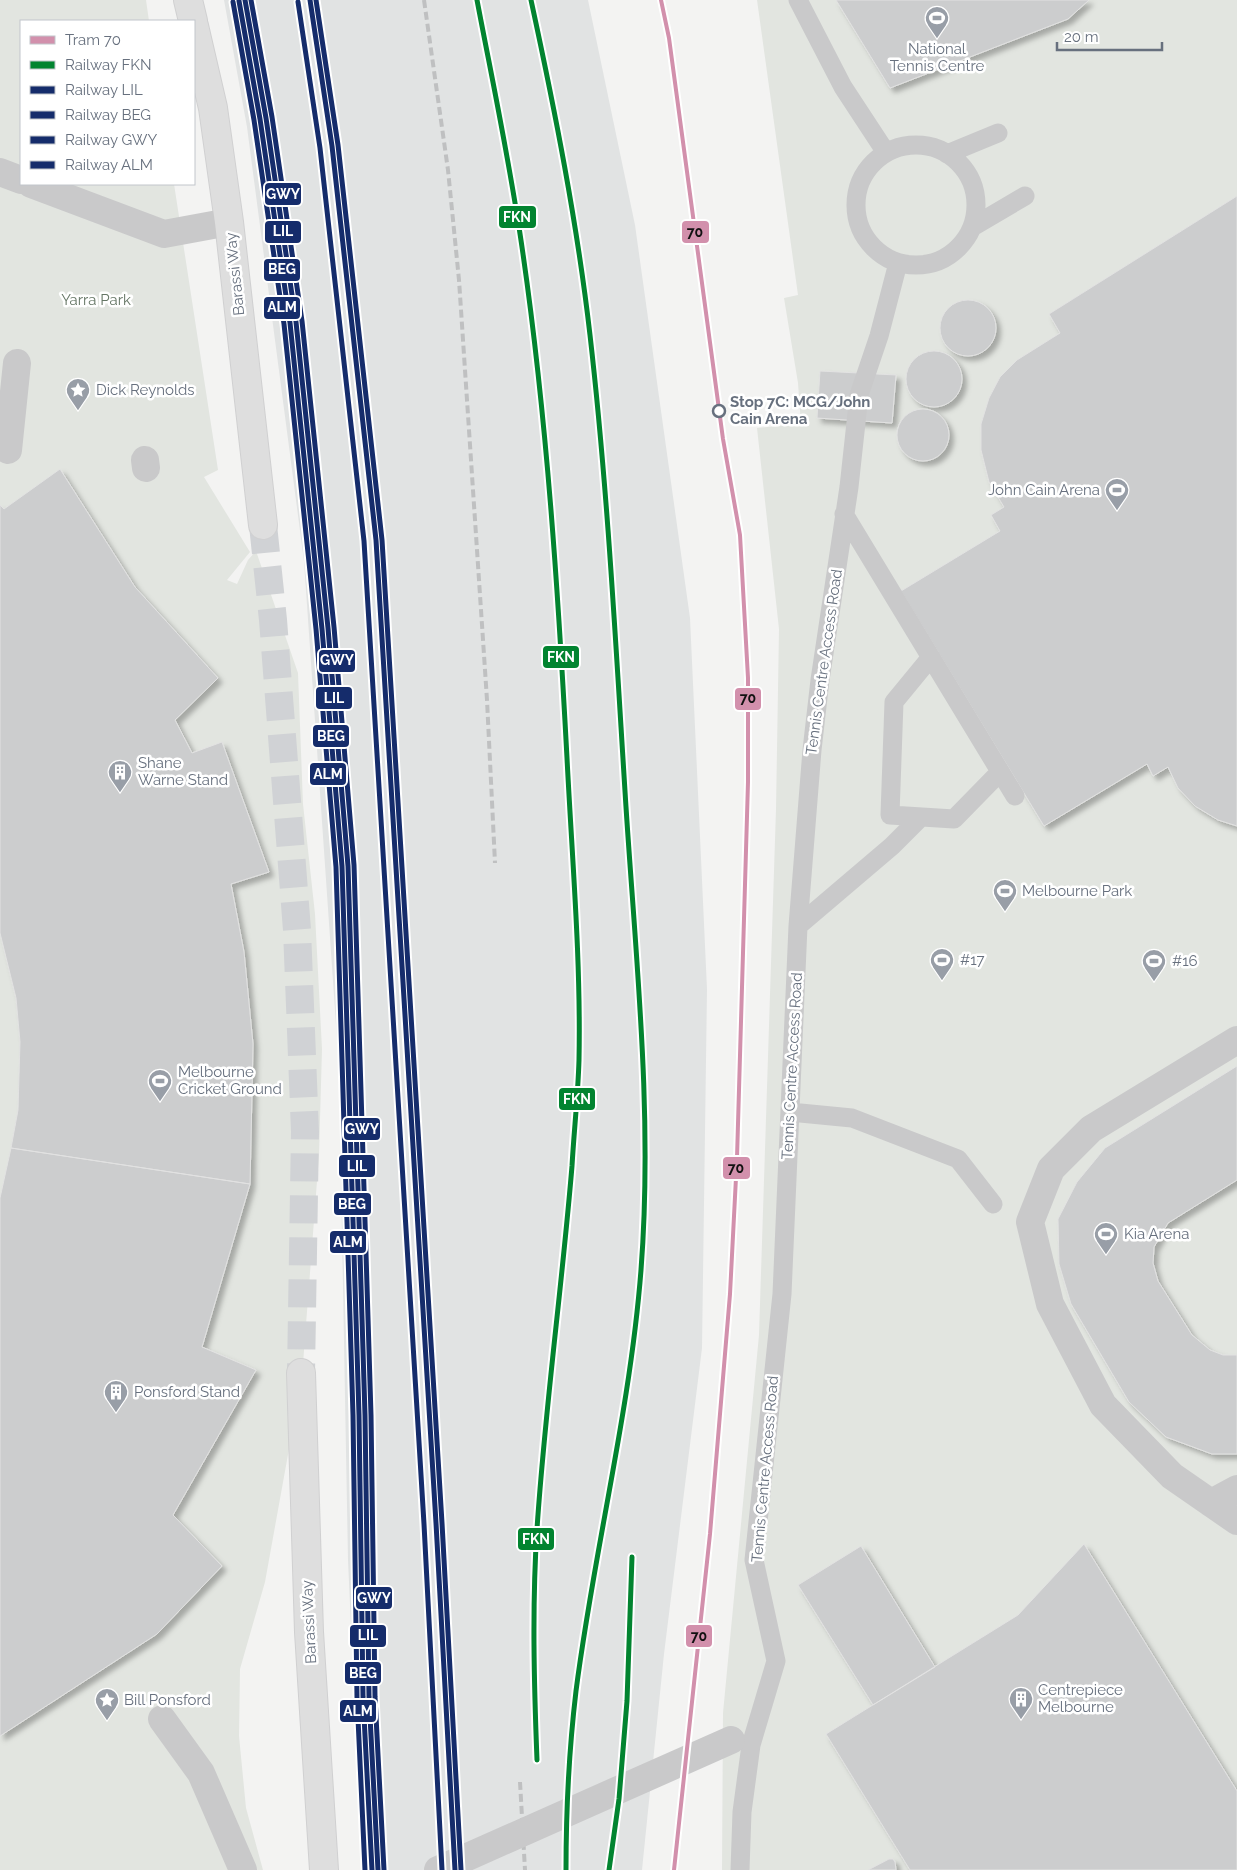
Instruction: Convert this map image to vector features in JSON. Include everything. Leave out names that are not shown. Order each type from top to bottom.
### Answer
[{"type":"main road","points":[[188,0],[193,20]]},
{"type":"main road","name":"Barassi Way","points":[[195,30],[213,108],[229,222],[263,524]]},
{"type":"main road","name":"Barassi Way","points":[[301,1373],[309,1632],[324,1870]]},
{"type":"street","points":[[0,172],[20,180]]},
{"type":"street","points":[[35,185],[164,234],[229,222]]},
{"type":"street","points":[[8,450],[17,363]]},
{"type":"street","points":[[1237,1040],[1091,1129],[1051,1169],[1030,1222],[1050,1304],[1102,1405],[1172,1476],[1237,1521]]},
{"type":"street","points":[[1211,1503],[1237,1489]]},
{"type":"street","points":[[162,1719],[201,1773],[243,1870]]},
{"type":"street","points":[[438,1870],[744,1734]]},
{"type":"lane","points":[[798,0],[843,87],[885,151]]},
{"type":"lane","points":[[946,154],[998,133]]},
{"type":"lane","points":[[922,142],[940,147],[977,190],[978,208],[974,226],[965,242],[952,254],[935,263],[917,266],[898,263],[880,254],[866,239],[858,221],[855,201],[859,182],[870,164],[885,151],[903,144],[922,142]]},
{"type":"lane","points":[[974,226],[1025,196]]},
{"type":"lane","name":"Tennis Centre Access Road","points":[[740,1870],[742,1812],[751,1745],[776,1662],[754,1560],[782,1294],[798,926],[812,750],[859,395],[879,336],[898,263]]},
{"type":"lane","points":[[844,514],[1015,796]]},
{"type":"lane","points":[[931,657],[894,702],[890,814],[954,819],[1000,772]]},
{"type":"lane","points":[[798,926],[892,846],[921,817]]},
{"type":"lane","points":[[790,1112],[852,1118],[958,1159],[993,1204]]},
{"type":"shaded area","points":[[224,0],[588,0],[635,225],[690,618],[707,989],[702,1348],[664,1654],[642,1870],[362,1870],[348,1560],[339,1068],[304,561],[247,127]]},
{"type":"green space","name":"Melbourne Cricket Ground","points":[[0,0],[146,0],[149,20],[20,20],[20,185],[174,185],[218,470],[204,477],[250,552],[227,580],[237,584],[248,560],[256,551],[298,673],[303,804],[315,914],[322,1049],[319,1155],[302,1377],[265,1582],[240,1669],[239,1736],[246,1808],[263,1870],[0,1870]]},
{"type":"green space","name":"Melbourne Park","points":[[757,0],[1237,0],[1237,1870],[722,1870],[723,1713],[759,1335],[776,809],[779,629],[757,428],[801,424],[798,383],[784,298],[798,295]]},
{"type":"building","name":"National Tennis Centre","points":[[836,0],[1089,0],[1068,19],[890,88]]},
{"type":"building","name":"John Cain Arena","points":[[1237,196],[1237,826],[1218,820],[1195,806],[1178,788],[1168,767],[1153,776],[1147,764],[1044,826],[901,591],[1000,531],[991,515],[1004,507],[989,482],[981,450],[981,424],[989,398],[1000,377],[1017,360],[1060,333],[1049,314]]},
{"type":"building","points":[[963,300],[973,300],[988,308],[994,317],[996,328],[994,339],[988,348],[973,356],[963,356],[952,351],[945,344],[940,333],[940,323],[945,312],[952,305]]},
{"type":"building","points":[[934,351],[945,353],[954,359],[960,368],[962,379],[960,390],[954,399],[945,405],[934,407],[923,405],[914,399],[908,390],[906,379],[908,368],[914,359],[923,353]]},
{"type":"building","points":[[820,371],[896,375],[892,423],[817,418]]},
{"type":"building","points":[[918,409],[928,409],[942,416],[949,430],[949,440],[942,454],[928,461],[918,461],[908,457],[901,450],[897,440],[897,430],[901,420],[908,413]]},
{"type":"building","name":"Shane Warne Stand","points":[[60,469],[135,587],[218,678],[175,720],[192,753],[222,742],[269,872],[231,884],[244,952],[253,1044],[250,1184],[11,1148],[18,1110],[20,1042],[16,998],[0,933],[0,505],[4,509]]},
{"type":"building","name":"Kia Arena","points":[[1237,1066],[1237,1180],[1168,1223],[1154,1247],[1153,1263],[1158,1281],[1192,1335],[1210,1350],[1223,1355],[1237,1355],[1237,1454],[1212,1454],[1166,1437],[1129,1402],[1071,1304],[1059,1264],[1058,1219],[1077,1182],[1105,1148]]},
{"type":"building","name":"Ponsford Stand","points":[[11,1148],[250,1184],[202,1347],[256,1370],[173,1515],[222,1566],[157,1634],[0,1736],[0,1198]]},
{"type":"building","name":"Centrepiece Melbourne","points":[[1084,1544],[1237,1791],[1237,1870],[910,1870],[826,1734],[1018,1615]]},
{"type":"building","points":[[861,1546],[935,1667],[873,1705],[798,1585]]},
{"type":"building","points":[[889,1859],[893,1859],[895,1862],[896,1870],[868,1870]]},
{"type":"tunnel","points":[[263,525],[273,620],[297,930],[305,1132],[301,1373]]},
{"type":"railway","points":[[424,0],[448,170],[459,280],[487,700],[495,863]]},
{"type":"railway","points":[[520,1782],[525,1870]]},
{"type":"tram line","name":"70","points":[[661,0],[669,38],[723,439],[740,535],[748,678],[748,782],[737,1158],[730,1294],[710,1534],[674,1870]]},
{"type":"rail line","name":"LIL","points":[[245,0],[266,118],[296,322],[328,628],[348,866],[365,1415],[369,1697],[378,1870]]},
{"type":"rail line","name":"GWY","points":[[251,0],[272,117],[302,321],[334,627],[354,865],[371,1415],[375,1697],[384,1870]]},
{"type":"rail line","name":"LIL","points":[[310,0],[332,146],[376,540],[436,1523],[455,1870]]},
{"type":"rail line","name":"GWY","points":[[316,0],[338,145],[382,540],[442,1523],[461,1870]]},
{"type":"rail line","name":"FKN","points":[[477,0],[502,126],[518,222],[539,380],[564,695],[577,946],[579,1022],[577,1100],[568,1211],[544,1438],[535,1558],[534,1644],[537,1760]]},
{"type":"rail line","name":"FKN","points":[[531,0],[572,209],[590,335],[611,571],[642,1038],[644,1096],[644,1212],[636,1323],[629,1376],[592,1586],[576,1691],[568,1780],[566,1870]]},
{"type":"rail line","name":"BEG","points":[[239,1],[260,119],[290,323],[322,629],[342,866],[359,1415],[363,1697],[372,1870]]},
{"type":"rail line","name":"ALM","points":[[233,2],[254,120],[284,324],[316,629],[336,867],[353,1415],[357,1697],[365,1870]]},
{"type":"rail line","name":"ALM","points":[[298,2],[320,148],[364,541],[424,1524],[442,1870]]},
{"type":"rail line","name":"FKN","points":[[609,1870],[619,1799],[627,1701],[632,1557]]},
{"type":"place","name":"National Tennis Centre","points":[[937,39]]},
{"type":"place","name":"Dick Reynolds","points":[[78,411]]},
{"type":"place","name":"Stop 7C: MCG/John Cain Arena","points":[[719,411]]},
{"type":"place","name":"John Cain Arena","points":[[1117,511]]},
{"type":"place","name":"Shane Warne Stand","points":[[120,793]]},
{"type":"place","name":"Melbourne Park","points":[[1005,912]]},
{"type":"place","name":"#17","points":[[942,981]]},
{"type":"place","name":"#16","points":[[1154,982]]},
{"type":"place","name":"Melbourne Cricket Ground","points":[[160,1102]]},
{"type":"place","name":"Kia Arena","points":[[1106,1255]]},
{"type":"place","name":"Ponsford Stand","points":[[116,1413]]},
{"type":"place","name":"Centrepiece Melbourne","points":[[1021,1720]]},
{"type":"place","name":"Bill Ponsford","points":[[107,1721]]},
{"type":"park label","name":"Yarra Park","points":[[96,300]]}]
